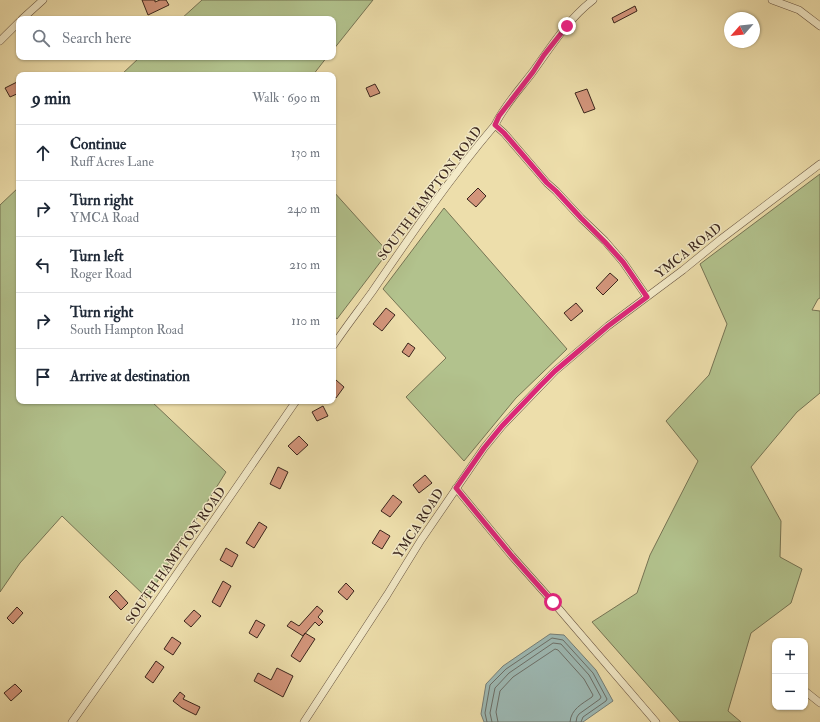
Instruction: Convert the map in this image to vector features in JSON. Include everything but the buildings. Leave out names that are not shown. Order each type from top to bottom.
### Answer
[{"type":"street","points":[[25,16],[43,0]]},
{"type":"street","name":"SOUTH HAMPTON ROAD","points":[[336,342],[418,225],[495,125],[499,116],[533,72],[544,55],[581,10],[593,0]]},
{"type":"street","points":[[772,0],[799,10],[820,26]]},
{"type":"street","points":[[0,40],[16,25]]},
{"type":"street","points":[[495,125],[504,133],[547,183],[619,257],[629,269],[647,297]]},
{"type":"street","name":"YMCA ROAD","points":[[304,722],[421,540],[484,448],[502,426],[555,371],[608,326],[820,164]]},
{"type":"street","name":"SOUTH HAMPTON ROAD","points":[[72,722],[158,601],[294,404]]},
{"type":"street","points":[[456,488],[512,556],[656,722]]},
{"type":"street","points":[[808,693],[820,703]]},
{"type":"green space","points":[[202,0],[373,0],[336,46],[336,16],[184,16]]},
{"type":"green space","points":[[137,60],[325,60],[315,72],[124,72]]},
{"type":"green space","points":[[820,174],[820,298],[812,310],[820,311],[820,393],[797,412],[751,467],[781,521],[780,557],[802,569],[791,603],[751,633],[728,711],[741,722],[680,722],[592,622],[637,593],[650,555],[698,461],[666,421],[709,375],[727,324],[700,264]]},
{"type":"green space","points":[[16,190],[16,404],[154,404],[226,472],[147,598],[62,516],[20,563],[0,592],[0,205]]},
{"type":"green space","points":[[336,194],[388,252],[337,319],[336,318]]},
{"type":"green space","points":[[444,208],[567,349],[516,398],[464,461],[406,397],[446,358],[383,289]]},
{"type":"water","points":[[550,634],[564,635],[596,670],[613,701],[583,722],[484,722],[481,714],[486,684],[503,666]]},
{"type":"route","points":[[553,602],[512,556],[456,488],[484,448],[502,426],[540,386],[555,371],[608,326],[647,297],[623,262],[547,183],[504,133],[495,125],[499,116],[567,26]]}]
